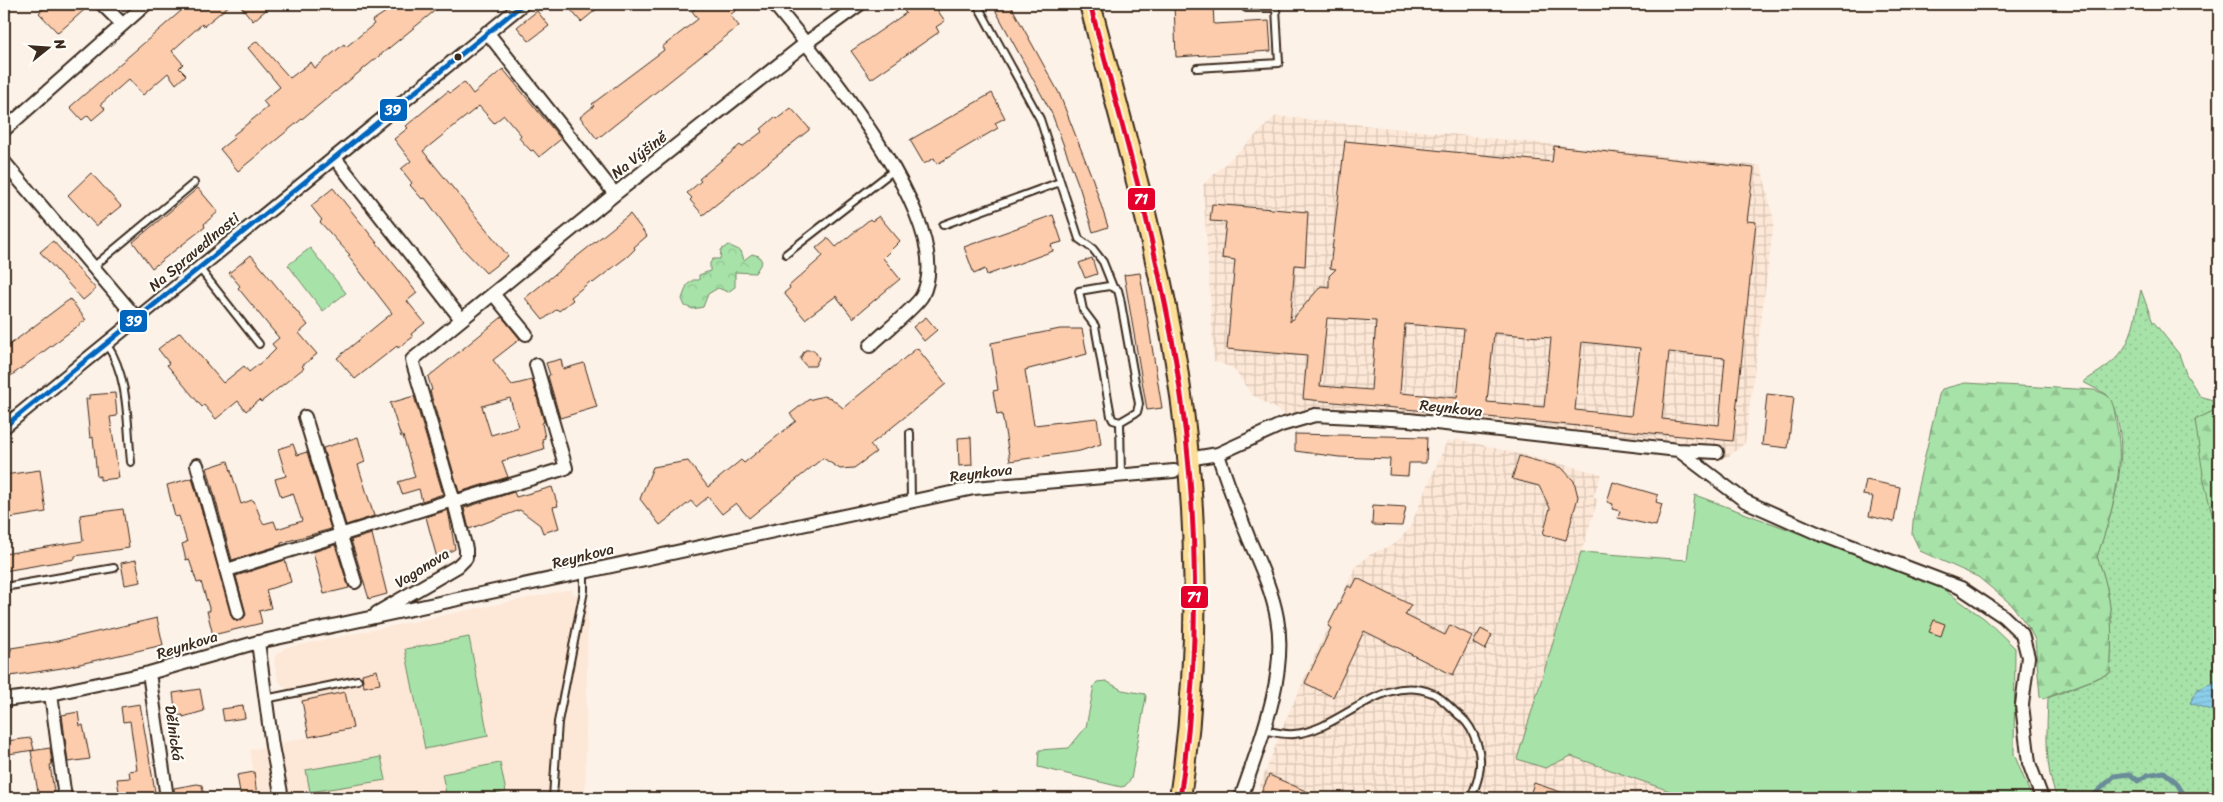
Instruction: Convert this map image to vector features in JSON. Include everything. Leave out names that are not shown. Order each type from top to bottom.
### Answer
[{"type":"main road","points":[[1090,4],[1161,285],[1177,369],[1181,465],[1194,609],[1189,716],[1180,798]]},
{"type":"street","points":[[102,4],[122,24]]},
{"type":"street","points":[[4,130],[146,4]]},
{"type":"street","name":"Na Spravedlnosti","points":[[4,427],[138,320],[334,157],[523,4]]},
{"type":"street","points":[[774,4],[855,108],[914,205],[925,234],[928,277],[922,297],[870,346]]},
{"type":"street","name":"Na Výšině","points":[[412,360],[461,319],[494,295],[615,194],[806,43],[860,4]]},
{"type":"street","points":[[488,32],[615,194]]},
{"type":"street","points":[[334,157],[461,319]]},
{"type":"street","points":[[4,162],[138,320]]},
{"type":"street","points":[[494,295],[526,334]]},
{"type":"street","name":"Vagonova","points":[[368,619],[458,566],[466,558],[466,549],[454,501],[412,360]]},
{"type":"street","points":[[227,570],[566,468],[536,365]]},
{"type":"street","name":"Reynkova","points":[[4,700],[51,694],[149,673],[258,642],[584,574],[613,565],[974,488],[1121,475],[1181,465],[1218,454],[1281,426],[1315,415],[1409,420],[1678,450],[1718,452]]},
{"type":"street","points":[[305,417],[355,582]]},
{"type":"street","points":[[1678,450],[1745,501],[1817,533],[1961,588],[2003,616],[2022,634],[2028,657],[2022,705],[2029,763],[2042,798]]},
{"type":"street","points":[[1218,454],[1232,496],[1266,579],[1278,620],[1277,664],[1264,730],[1241,798]]},
{"type":"street","points":[[197,465],[238,613]]},
{"type":"street","points":[[258,642],[265,699],[282,798]]},
{"type":"street","name":"Dělnická","points":[[149,673],[167,798]]},
{"type":"street","points":[[51,694],[65,798]]},
{"type":"lane","points":[[977,4],[1040,119],[1079,239],[1093,250],[1108,269],[1113,287]]},
{"type":"lane","points":[[1197,68],[1279,63],[1276,8],[1246,8],[1246,4]]},
{"type":"lane","points":[[786,254],[894,170]]},
{"type":"lane","points":[[943,225],[1060,182]]},
{"type":"lane","points":[[93,267],[194,183]]},
{"type":"lane","points":[[200,269],[259,344]]},
{"type":"lane","points":[[1113,287],[1118,290],[1139,404],[1134,414],[1120,422],[1113,420],[1111,416],[1095,326],[1083,310],[1079,291],[1113,287]]},
{"type":"lane","points":[[106,345],[115,356],[121,375],[131,462]]},
{"type":"lane","points":[[1120,422],[1121,475]]},
{"type":"lane","points":[[910,433],[911,501]]},
{"type":"lane","points":[[4,587],[114,568]]},
{"type":"lane","points":[[553,798],[558,722],[584,591],[584,574]]},
{"type":"lane","points":[[265,699],[358,680]]},
{"type":"lane","points":[[1264,730],[1288,735],[1303,733],[1345,715],[1373,698],[1396,689],[1416,688],[1434,694],[1467,722],[1476,741],[1480,771],[1471,798]]},
{"type":"shaded area","points":[[1276,116],[1761,166],[1774,221],[1745,443],[1729,456],[1714,460],[1410,424],[1291,418],[1251,394],[1233,368],[1214,361],[1203,185]]},
{"type":"shaded area","points":[[1457,439],[1602,474],[1593,497],[1598,499],[1517,759],[1545,768],[1570,756],[1678,794],[1677,798],[1255,798],[1287,717],[1355,567],[1371,554],[1395,544],[1409,529],[1447,441],[1451,442]]},
{"type":"shaded area","points":[[572,589],[573,594],[588,597],[585,798],[258,798],[250,750],[309,737],[302,702],[279,682],[274,663],[275,656],[285,648]]},
{"type":"green space","points":[[728,245],[741,251],[744,260],[752,254],[759,256],[762,262],[755,273],[735,272],[735,287],[728,292],[718,288],[708,294],[703,307],[693,309],[685,306],[682,299],[687,285],[693,280],[699,280],[699,275],[710,271],[710,263],[713,259],[720,259],[721,250]]},
{"type":"green space","points":[[310,248],[346,293],[323,311],[288,265]]},
{"type":"green space","points":[[2141,290],[2152,320],[2179,354],[2186,374],[2200,396],[2219,402],[2219,408],[2195,420],[2219,542],[2219,680],[2213,681],[2190,702],[2219,713],[2219,798],[2057,798],[2048,762],[2048,698],[2110,673],[2111,658],[2111,614],[2106,585],[2097,557],[2109,519],[2118,478],[2121,458],[2120,437],[2117,418],[2110,399],[2106,394],[2083,382],[2110,364],[2123,350],[2132,330]]},
{"type":"green space","points":[[1965,383],[2094,390],[2108,396],[2114,408],[2119,439],[2118,473],[2108,523],[2097,557],[2106,585],[2111,614],[2110,673],[2043,699],[2040,696],[2035,640],[2029,628],[2011,604],[1978,577],[1920,551],[1912,534],[1915,499],[1939,395],[1942,389]]},
{"type":"green space","points":[[2219,408],[2219,542],[2204,481],[2195,420]]},
{"type":"green space","points":[[1695,495],[1936,584],[1985,619],[2015,648],[2014,754],[2032,798],[1677,798],[1678,794],[1571,756],[1545,768],[1517,759],[1581,552],[1687,560]]},
{"type":"green space","points":[[469,637],[488,736],[425,749],[405,649]]},
{"type":"green space","points":[[1106,681],[1122,690],[1145,694],[1146,697],[1131,779],[1125,786],[1121,787],[1038,767],[1039,750],[1069,748],[1086,727],[1094,686],[1097,682]]},
{"type":"green space","points":[[381,757],[386,780],[310,792],[306,770]]},
{"type":"green space","points":[[500,763],[506,792],[473,798],[447,798],[442,774]]},
{"type":"water","points":[[2219,680],[2219,713],[2190,703],[2198,689]]},
{"type":"building","points":[[49,4],[91,4],[58,33],[39,13]]},
{"type":"building","points":[[189,4],[231,4],[204,26],[202,24],[172,51],[183,64],[179,68],[186,75],[176,84],[168,73],[143,95],[129,79],[101,104],[105,109],[92,120],[88,115],[82,120],[70,107]]},
{"type":"building","points":[[239,4],[273,4],[253,21]]},
{"type":"building","points":[[398,4],[443,4],[238,171],[220,149],[234,138],[232,136],[268,107],[263,101],[280,87],[248,48],[257,41],[290,78],[311,62],[315,68],[344,44],[346,47],[374,24],[372,21]]},
{"type":"building","points":[[566,4],[603,4],[581,22]]},
{"type":"building","points":[[701,4],[744,4],[730,15],[739,26],[597,139],[580,117],[594,106],[592,104],[664,50],[662,47],[698,19],[692,11]]},
{"type":"building","points":[[914,4],[933,4],[945,21],[936,27],[939,32],[871,79],[851,51],[906,13],[904,11]]},
{"type":"building","points":[[992,4],[1010,4],[1059,93],[1093,180],[1108,227],[1093,232],[1080,189],[1052,114]]},
{"type":"building","points":[[1174,4],[1213,4],[1214,24],[1269,21],[1271,51],[1176,57]]},
{"type":"building","points":[[537,11],[549,26],[529,41],[517,27]]},
{"type":"building","points":[[503,69],[561,139],[539,157],[519,138],[521,135],[504,115],[494,123],[479,106],[423,151],[508,256],[486,273],[461,247],[425,198],[422,199],[410,185],[412,183],[401,169],[411,161],[394,139],[408,128],[406,126],[448,91],[450,93],[464,82],[473,94]]},
{"type":"building","points":[[992,93],[1005,118],[995,123],[998,128],[937,164],[934,158],[924,164],[910,140]]},
{"type":"building","points":[[791,108],[809,130],[703,215],[690,200],[692,198],[687,193],[701,181],[699,179],[740,145],[742,147],[763,131],[761,129],[775,117],[777,119]]},
{"type":"building","points":[[1345,141],[1552,162],[1554,146],[1754,168],[1747,221],[1756,222],[1733,441],[1303,399],[1307,356],[1227,349],[1235,260],[1222,258],[1226,222],[1210,221],[1212,204],[1308,212],[1305,266],[1295,265],[1290,322],[1321,286],[1329,287],[1329,276],[1336,269],[1330,268]],"holes":[[[1327,318],[1376,321],[1371,390],[1320,386]],[[1405,324],[1464,329],[1457,398],[1400,393]],[[1494,333],[1551,338],[1544,407],[1487,402]],[[1582,342],[1640,348],[1631,416],[1575,410]],[[1669,352],[1725,358],[1719,425],[1662,419]]]},
{"type":"building","points":[[91,173],[121,206],[96,226],[68,195]]},
{"type":"building","points":[[198,188],[218,212],[204,224],[205,227],[152,268],[133,242]]},
{"type":"building","points":[[333,188],[417,293],[407,301],[425,323],[411,334],[413,337],[398,348],[397,346],[355,379],[337,358],[392,313],[348,256],[350,255],[320,222],[322,220],[311,206]]},
{"type":"building","points":[[630,214],[647,236],[634,247],[635,249],[628,256],[593,283],[591,281],[571,297],[573,300],[559,311],[557,309],[543,320],[525,298]]},
{"type":"building","points":[[1053,215],[1062,242],[1051,245],[1053,251],[987,275],[985,269],[974,274],[964,247]]},
{"type":"building","points":[[879,216],[900,241],[883,258],[900,279],[853,318],[836,296],[805,319],[784,293],[790,288],[789,286],[823,256],[816,248],[828,238],[836,247],[870,219],[872,221]]},
{"type":"building","points":[[53,241],[96,289],[83,300],[40,252]]},
{"type":"building","points":[[251,255],[308,325],[299,333],[317,354],[302,366],[304,368],[261,402],[259,400],[246,411],[238,401],[216,419],[204,405],[202,407],[167,365],[169,363],[158,349],[180,332],[223,383],[244,366],[249,372],[276,349],[272,344],[279,338],[238,288],[240,286],[229,273]]},
{"type":"building","points":[[1092,258],[1097,274],[1085,278],[1079,263]]},
{"type":"building","points":[[1140,273],[1162,408],[1147,410],[1124,275]]},
{"type":"building","points":[[70,299],[86,320],[4,381],[4,349]]},
{"type":"building","points":[[502,317],[520,339],[493,360],[512,385],[532,380],[544,422],[542,423],[545,438],[542,439],[544,449],[502,461],[508,477],[459,492],[430,391],[432,390],[428,377]],"holes":[[[510,398],[518,427],[491,435],[482,406]]]},
{"type":"building","points":[[926,317],[937,330],[924,341],[913,327]]},
{"type":"building","points":[[1060,329],[1082,329],[1087,354],[1025,370],[1034,425],[1097,418],[1101,444],[1080,451],[1010,461],[1002,414],[997,415],[993,391],[998,390],[991,343]]},
{"type":"building","points":[[917,348],[946,384],[870,445],[876,452],[854,468],[840,469],[823,458],[749,518],[736,503],[722,514],[708,497],[696,507],[691,501],[660,525],[640,499],[653,467],[688,461],[708,487],[741,460],[744,463],[796,421],[790,414],[808,400],[824,396],[831,398],[843,408]]},
{"type":"building","points":[[805,350],[814,350],[819,358],[815,366],[806,366],[800,359]]},
{"type":"building","points":[[561,359],[563,369],[584,363],[597,407],[560,418],[546,363]]},
{"type":"building","points":[[115,393],[117,416],[110,417],[119,478],[100,480],[100,476],[97,477],[93,437],[90,438],[86,399],[89,399],[89,395]]},
{"type":"building","points":[[1767,394],[1794,397],[1788,448],[1762,445]]},
{"type":"building","points":[[414,396],[443,494],[422,501],[419,489],[402,494],[398,482],[415,477],[403,436],[401,437],[390,403]]},
{"type":"building","points":[[1295,434],[1427,437],[1426,463],[1409,463],[1408,476],[1389,475],[1390,459],[1339,457],[1295,451]]},
{"type":"building","points":[[358,437],[365,462],[358,465],[374,516],[346,525],[323,448]]},
{"type":"building","points":[[971,437],[972,465],[959,466],[958,438]]},
{"type":"building","points":[[293,444],[297,455],[307,452],[331,529],[281,543],[281,545],[232,560],[207,468],[228,461],[241,504],[254,501],[263,524],[274,521],[277,529],[302,521],[293,493],[281,497],[275,479],[286,476],[278,449]]},
{"type":"building","points":[[1519,456],[1562,468],[1574,481],[1578,497],[1566,540],[1543,534],[1550,508],[1539,486],[1512,479]]},
{"type":"building","points":[[40,470],[46,512],[4,519],[4,475]]},
{"type":"building","points":[[192,478],[233,619],[241,621],[246,615],[236,576],[285,560],[291,582],[266,590],[271,608],[259,611],[262,623],[213,635],[207,611],[210,611],[201,582],[197,583],[189,559],[186,560],[182,544],[187,542],[179,516],[175,517],[167,485]]},
{"type":"building","points":[[1866,480],[1900,487],[1894,522],[1869,516],[1873,497],[1863,495]]},
{"type":"building","points":[[1613,482],[1658,495],[1656,502],[1662,504],[1656,526],[1618,518],[1620,511],[1612,509],[1613,504],[1607,502]]},
{"type":"building","points":[[552,487],[558,506],[553,507],[559,528],[543,533],[540,525],[520,510],[469,529],[464,508],[514,492],[516,497]]},
{"type":"building","points":[[1373,505],[1406,507],[1402,526],[1372,525]]},
{"type":"building","points":[[123,509],[129,548],[75,556],[75,559],[4,571],[4,554],[83,541],[80,515]]},
{"type":"building","points":[[448,510],[455,549],[437,558],[426,517]]},
{"type":"building","points":[[372,534],[387,594],[369,599],[351,540]]},
{"type":"building","points":[[335,545],[349,588],[324,594],[313,552]]},
{"type":"building","points":[[136,560],[141,582],[125,585],[121,563]]},
{"type":"building","points":[[1357,578],[1411,605],[1405,615],[1445,635],[1450,625],[1472,636],[1453,675],[1364,631],[1333,697],[1305,683],[1331,628],[1328,626],[1348,586],[1352,588]]},
{"type":"building","points":[[157,618],[163,645],[62,668],[4,677],[4,652],[11,651],[11,648],[49,643]]},
{"type":"building","points":[[1934,620],[1945,624],[1941,636],[1929,632]]},
{"type":"building","points":[[1481,629],[1492,635],[1485,650],[1473,643]]},
{"type":"building","points":[[377,670],[380,684],[364,687],[362,674]]},
{"type":"building","points":[[200,689],[204,711],[183,717],[183,715],[176,716],[173,693]]},
{"type":"building","points":[[345,692],[353,728],[309,737],[302,701]]},
{"type":"building","points":[[140,704],[156,798],[120,798],[117,779],[130,778],[129,771],[137,770],[130,721],[123,722],[121,707]]},
{"type":"building","points":[[243,706],[245,718],[224,721],[222,709]]},
{"type":"building","points":[[78,712],[80,726],[83,725],[90,759],[68,762],[62,715]]},
{"type":"building","points":[[31,738],[34,750],[8,754],[6,741]]},
{"type":"building","points":[[50,748],[52,764],[50,765],[55,798],[39,798],[31,751]]},
{"type":"building","points":[[254,772],[257,796],[241,798],[237,775]]},
{"type":"building","points":[[1269,775],[1322,798],[1259,798]]},
{"type":"building","points":[[1534,783],[1572,796],[1572,798],[1529,798]]},
{"type":"building","points":[[197,784],[202,785],[204,798],[175,798],[174,788]]},
{"type":"waterway","points":[[2091,798],[2114,776],[2130,774],[2138,781],[2147,775],[2164,772],[2176,782],[2186,798]]},
{"type":"waterway","points":[[2095,794],[2105,798]]},
{"type":"transit line","name":"39","points":[[4,427],[523,4]]},
{"type":"transit line","name":"71","points":[[1090,4],[1148,227],[1168,317],[1184,416],[1193,525],[1194,635],[1187,744],[1180,798]]}]
